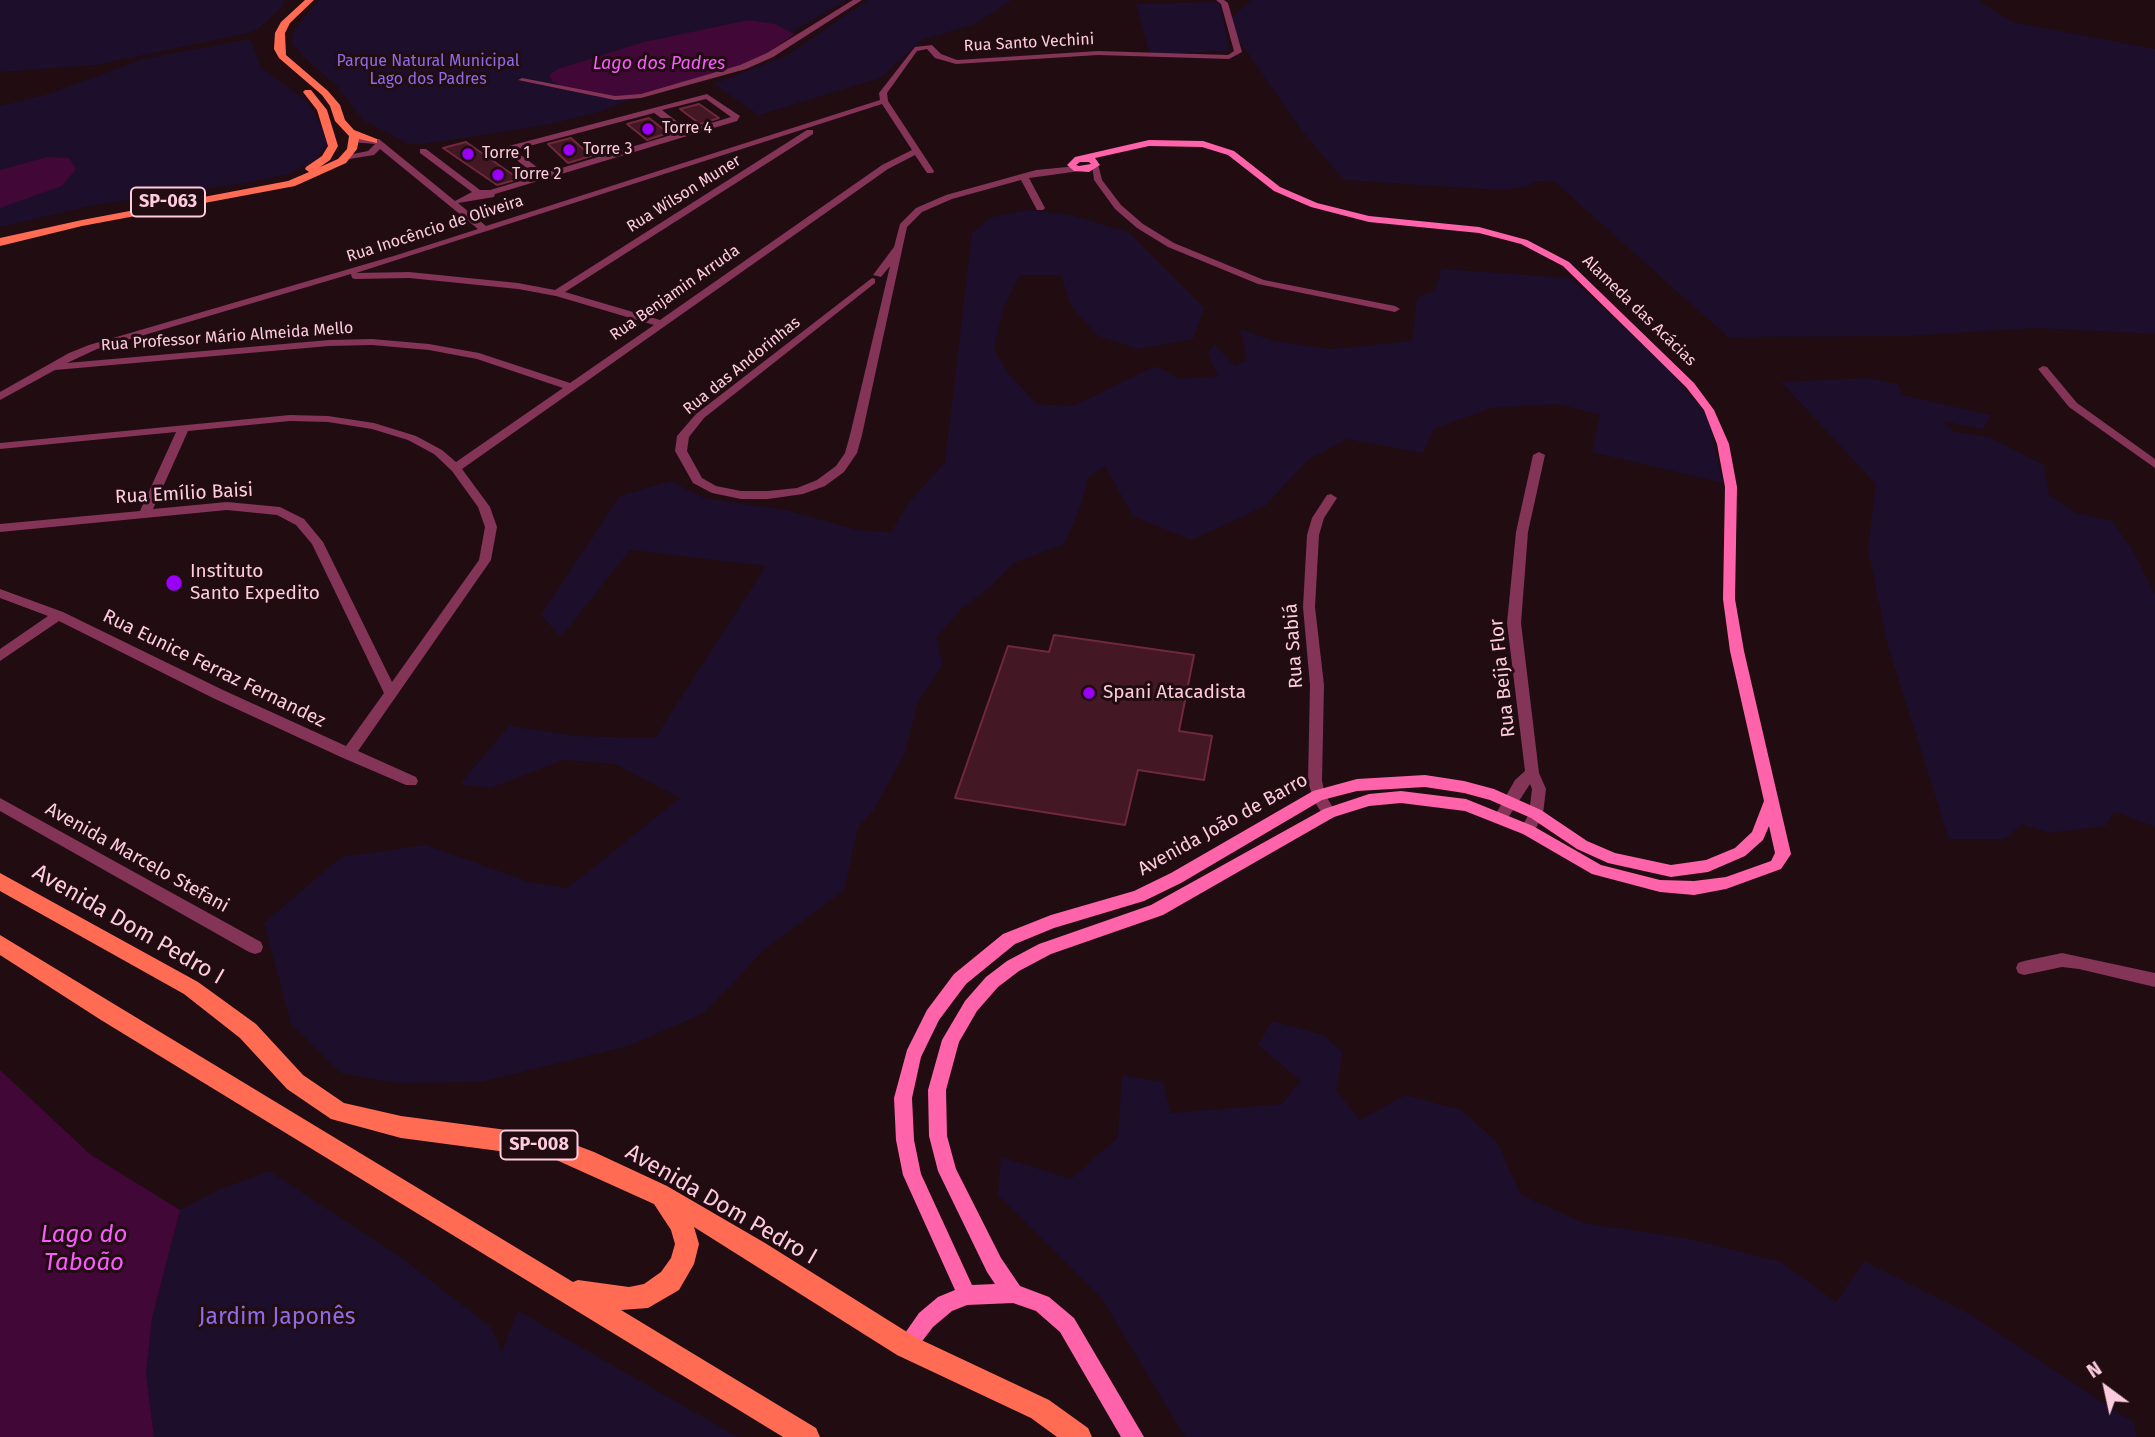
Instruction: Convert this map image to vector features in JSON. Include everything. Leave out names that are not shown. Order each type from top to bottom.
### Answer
[{"type":"main road","points":[[296,0],[274,25],[267,41],[271,59],[320,104],[331,150]]},
{"type":"main road","points":[[310,0],[286,22],[280,33],[279,49],[282,56],[325,93],[335,105],[340,121],[353,136],[376,142]]},
{"type":"main road","points":[[346,158],[353,136]]},
{"type":"main road","name":"SP-063","points":[[0,236],[91,215],[274,183],[310,169],[331,150],[353,136]]},
{"type":"main road","name":"SP-063","points":[[331,150],[346,158]]},
{"type":"main road","name":"SP-063","points":[[0,242],[82,223],[291,184],[320,174],[346,158]]},
{"type":"main road","name":"Avenida Dom Pedro I","points":[[0,881],[191,988],[248,1031],[295,1082],[339,1112],[401,1127],[552,1147],[659,1194],[757,1251],[906,1346],[1040,1409],[1079,1437]]},
{"type":"main road","points":[[0,944],[108,1013],[571,1291],[766,1415],[807,1437]]},
{"type":"main road","points":[[571,1291],[629,1299],[648,1296],[670,1281],[682,1264],[687,1244],[681,1224],[659,1194]]},
{"type":"street","points":[[522,79],[615,98],[641,96],[743,67],[770,55],[858,0]]},
{"type":"street","name":"Rua Santo Vechini","points":[[884,101],[886,85],[915,49],[922,46],[929,47],[945,60],[956,62],[1075,53],[1179,58],[1234,56],[1238,52],[1224,3],[1220,0]]},
{"type":"street","points":[[543,176],[505,146],[719,93]]},
{"type":"street","points":[[455,202],[736,118],[707,96]]},
{"type":"street","points":[[884,101],[930,170]]},
{"type":"street","name":"Rua Inocêncio de Oliveira","points":[[0,397],[73,355],[125,337],[400,257],[884,101]]},
{"type":"street","points":[[656,110],[687,133]]},
{"type":"street","name":"Rua Wilson Muner","points":[[557,293],[827,121]]},
{"type":"street","name":"Alameda das Acácias","points":[[1077,165],[1122,148],[1168,141],[1203,144],[1231,153],[1277,189],[1324,208],[1370,219],[1479,229],[1524,242],[1566,264],[1690,385],[1709,410],[1723,444],[1731,487],[1729,599],[1737,651],[1783,848]]},
{"type":"street","points":[[376,142],[398,163],[455,202],[484,229]]},
{"type":"street","name":"SP-063","points":[[346,158],[366,155],[377,149],[376,142]]},
{"type":"street","points":[[748,146],[766,149],[772,158]]},
{"type":"street","points":[[1077,165],[1096,166],[1122,148]]},
{"type":"street","points":[[423,151],[478,192]]},
{"type":"street","name":"Rua Benjamin Arruda","points":[[456,468],[659,323],[885,167],[916,151]]},
{"type":"street","points":[[366,155],[398,163]]},
{"type":"street","points":[[1077,165],[1098,180],[1109,198],[1140,226],[1208,263],[1304,293],[1395,309]]},
{"type":"street","name":"Rua das Andorinhas","points":[[882,280],[886,301],[856,435],[851,453],[840,469],[821,483],[799,491],[768,495],[741,495],[712,489],[696,480],[681,452],[683,436],[700,416],[854,296],[882,280],[897,249],[903,226],[919,210],[949,197],[1035,173],[1077,165]]},
{"type":"street","points":[[1096,166],[1098,180]]},
{"type":"street","points":[[1024,176],[1040,208]]},
{"type":"street","points":[[455,202],[478,192],[491,193]]},
{"type":"street","points":[[400,257],[397,267],[409,275]]},
{"type":"street","points":[[336,276],[409,275],[486,281],[557,293],[659,323]]},
{"type":"street","points":[[122,360],[120,346],[125,337]]},
{"type":"street","name":"Rua Professor Mário Almeida Mello","points":[[48,368],[329,343],[372,342],[429,347],[479,356],[569,387]]},
{"type":"street","points":[[2043,369],[2073,405],[2155,464]]},
{"type":"street","points":[[0,446],[290,418],[328,419],[374,426],[412,438],[438,452],[456,468],[484,507],[491,527],[485,560],[348,754]]},
{"type":"street","points":[[145,513],[184,428]]},
{"type":"street","name":"Rua Beíja Flor","points":[[1536,814],[1539,789],[1532,773],[1514,623],[1522,532],[1539,455]]},
{"type":"street","name":"Rua Sabiá","points":[[1318,795],[1315,781],[1317,685],[1309,607],[1310,550],[1318,518],[1331,498]]},
{"type":"street","name":"Rua Emílio Baisi","points":[[0,528],[145,513],[250,506],[280,511],[300,522],[317,542],[390,692]]},
{"type":"street","name":"Rua Eunice Ferraz Fernandez","points":[[0,593],[58,615],[348,754],[411,781]]},
{"type":"street","points":[[0,656],[58,615]]},
{"type":"street","points":[[1501,817],[1509,801],[1532,773]]},
{"type":"street","name":"Avenida João de Barro","points":[[967,1295],[912,1175],[905,1140],[903,1098],[914,1056],[933,1015],[960,979],[1009,939],[1051,922],[1138,896],[1176,878],[1318,795],[1357,785],[1424,781],[1464,786],[1509,801],[1536,814],[1582,845],[1613,859],[1671,871],[1709,866],[1730,859],[1758,836]]},
{"type":"street","points":[[1318,795],[1328,813]]},
{"type":"street","points":[[1013,1293],[970,1221],[947,1171],[938,1136],[937,1090],[951,1040],[971,1006],[992,982],[1013,966],[1045,949],[1157,910],[1328,813],[1369,800],[1401,797],[1466,805],[1528,830],[1597,870],[1660,886],[1693,888],[1726,883],[1776,864],[1782,858],[1783,848],[1758,836],[1772,797]]},
{"type":"street","name":"Avenida Marcelo Stefani","points":[[0,804],[255,947]]},
{"type":"street","points":[[1528,830],[1536,814]]},
{"type":"street","points":[[2024,968],[2062,960],[2155,980]]},
{"type":"street","points":[[906,1346],[926,1320],[945,1304],[967,1295],[1013,1293],[1042,1304],[1067,1325],[1133,1437]]},
{"type":"green space","points":[[0,0],[285,0],[282,7],[257,30],[243,34],[96,65],[0,72]]},
{"type":"green space","name":"Parque Natural Municipal Lago dos Padres","points":[[319,0],[847,0],[793,31],[787,40],[599,112],[551,124],[425,144],[409,144],[363,120],[336,85],[302,56],[292,41],[294,30]]},
{"type":"green space","points":[[868,0],[1012,0],[975,24],[922,40],[880,78],[759,115],[714,84],[788,55]]},
{"type":"green space","points":[[1251,0],[1978,0],[2012,22],[2155,49],[2155,334],[2036,328],[1906,336],[1728,337],[1555,182],[1538,181],[1525,187],[1499,190],[1344,180],[1303,132],[1236,36],[1229,20]]},
{"type":"green space","points":[[1219,2],[1230,51],[1150,54],[1136,4]]},
{"type":"green space","name":"Parque Natural Municipal Lago dos Padres","points":[[250,39],[261,68],[307,101],[321,125],[327,144],[316,160],[288,174],[251,182],[94,205],[0,227],[0,106],[52,93],[143,59]]},
{"type":"green space","points":[[1029,210],[1071,215],[1128,232],[1204,308],[1193,339],[1139,349],[1098,336],[1071,306],[1061,275],[1020,275],[1003,308],[994,348],[1007,372],[1037,404],[1073,406],[1156,366],[1180,379],[1218,376],[1208,354],[1214,344],[1235,366],[1247,360],[1240,329],[1274,341],[1331,349],[1412,341],[1417,298],[1435,290],[1442,269],[1571,278],[1667,368],[1707,415],[1723,483],[1592,452],[1600,415],[1558,404],[1491,408],[1434,429],[1423,453],[1347,439],[1308,460],[1265,506],[1192,540],[1133,516],[1105,466],[1088,478],[1078,514],[1064,544],[1014,563],[987,590],[962,608],[936,638],[943,664],[918,702],[904,755],[873,811],[858,827],[844,890],[765,949],[704,1013],[628,1046],[481,1082],[397,1083],[341,1073],[291,1023],[264,923],[341,857],[426,845],[529,882],[568,888],[680,798],[615,764],[563,760],[490,788],[460,784],[509,726],[577,736],[655,738],[766,566],[630,550],[561,637],[541,615],[620,496],[671,481],[704,498],[786,510],[857,530],[891,532],[910,501],[945,463],[972,233],[992,217]]},
{"type":"green space","points":[[1866,378],[1898,384],[1902,395],[1991,415],[1983,429],[1942,421],[1955,432],[1989,437],[2044,465],[2049,495],[2076,513],[2112,521],[2133,551],[2155,595],[2155,827],[2114,811],[2106,826],[2049,833],[2022,824],[2005,839],[1949,839],[1888,646],[1868,550],[1876,484],[1781,382]]},
{"type":"green space","points":[[1272,1021],[1323,1035],[1343,1052],[1336,1090],[1360,1120],[1405,1095],[1461,1110],[1497,1142],[1521,1195],[1584,1223],[1686,1238],[1781,1262],[1836,1302],[1864,1261],[1969,1314],[2134,1423],[2137,1437],[1185,1437],[1102,1299],[998,1195],[1001,1157],[1071,1179],[1118,1137],[1122,1075],[1163,1082],[1171,1113],[1282,1104],[1301,1081],[1258,1045]]},
{"type":"green space","name":"Jardim Japonês","points":[[269,1171],[400,1257],[491,1327],[502,1352],[518,1311],[738,1437],[154,1437],[146,1374],[152,1318],[180,1210],[216,1191]]},
{"type":"water","name":"Lago dos Padres","points":[[749,20],[775,24],[794,34],[764,56],[742,67],[641,96],[615,98],[562,86],[552,81],[549,75],[558,69],[644,42]]},
{"type":"water","points":[[47,157],[69,158],[76,169],[62,186],[0,208],[0,170]]},
{"type":"water","name":"Lago do Taboão","points":[[0,1070],[91,1155],[180,1210],[152,1318],[146,1374],[154,1437],[0,1437]]},
{"type":"building","points":[[699,104],[719,118],[700,124],[680,109]]},
{"type":"building","name":"Torre 4","points":[[649,118],[668,133],[647,140],[627,124]]},
{"type":"building","name":"Torre 3","points":[[571,138],[591,156],[568,163],[548,144]]},
{"type":"building","points":[[466,142],[519,179],[497,185],[443,148]]},
{"type":"building","name":"Spani Atacadista","points":[[1054,635],[1194,655],[1179,731],[1212,736],[1204,780],[1138,770],[1125,825],[955,798],[1008,646],[1049,652]]},
{"type":"place","name":"Torre 4","points":[[648,129]]},
{"type":"place","name":"Torre 3","points":[[569,150]]},
{"type":"place","name":"Torre 1","points":[[468,154]]},
{"type":"place","name":"Torre 2","points":[[498,175]]},
{"type":"place","name":"Instituto Santo Expedito","points":[[174,583]]},
{"type":"place","name":"Spani Atacadista","points":[[1089,693]]}]
